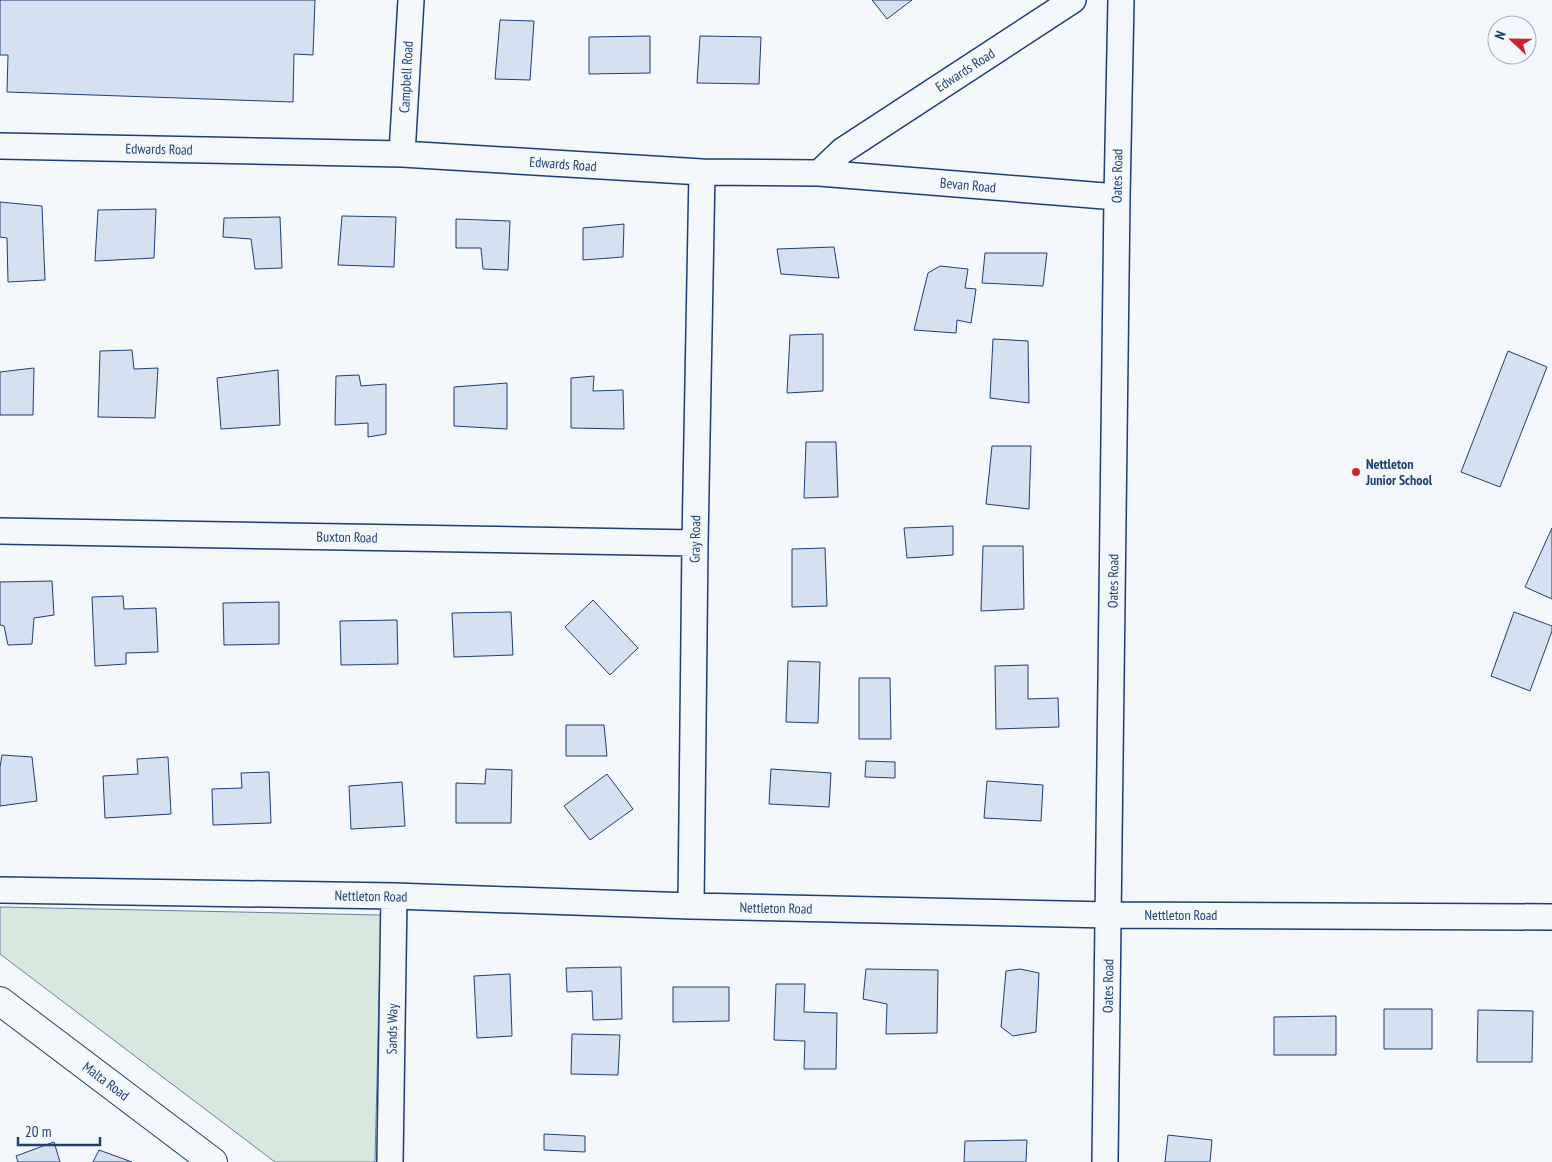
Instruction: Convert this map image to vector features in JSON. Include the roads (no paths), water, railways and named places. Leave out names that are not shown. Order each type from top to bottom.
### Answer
[{"type":"street","name":"Campbell Road","points":[[402,154],[411,0]]},
{"type":"street","name":"Edwards Road","points":[[0,146],[402,154],[702,172],[819,173],[842,151],[1073,0]]},
{"type":"street","name":"Oates Road","points":[[1105,1162],[1121,0]]},
{"type":"street","name":"Gray Road","points":[[692,906],[695,542],[702,172]]},
{"type":"street","name":"Bevan Road","points":[[819,173],[1117,196]]},
{"type":"street","name":"Buxton Road","points":[[0,531],[695,542]]},
{"type":"street","name":"Nettleton Road","points":[[0,890],[394,896],[692,906],[1109,914],[1552,917]]},
{"type":"street","name":"Sands Way","points":[[390,1162],[394,896]]},
{"type":"street","name":"Malta Road","points":[[0,1001],[213,1162]]},
{"type":"place","name":"Nettleton Junior School","points":[[1356,472]]}]
